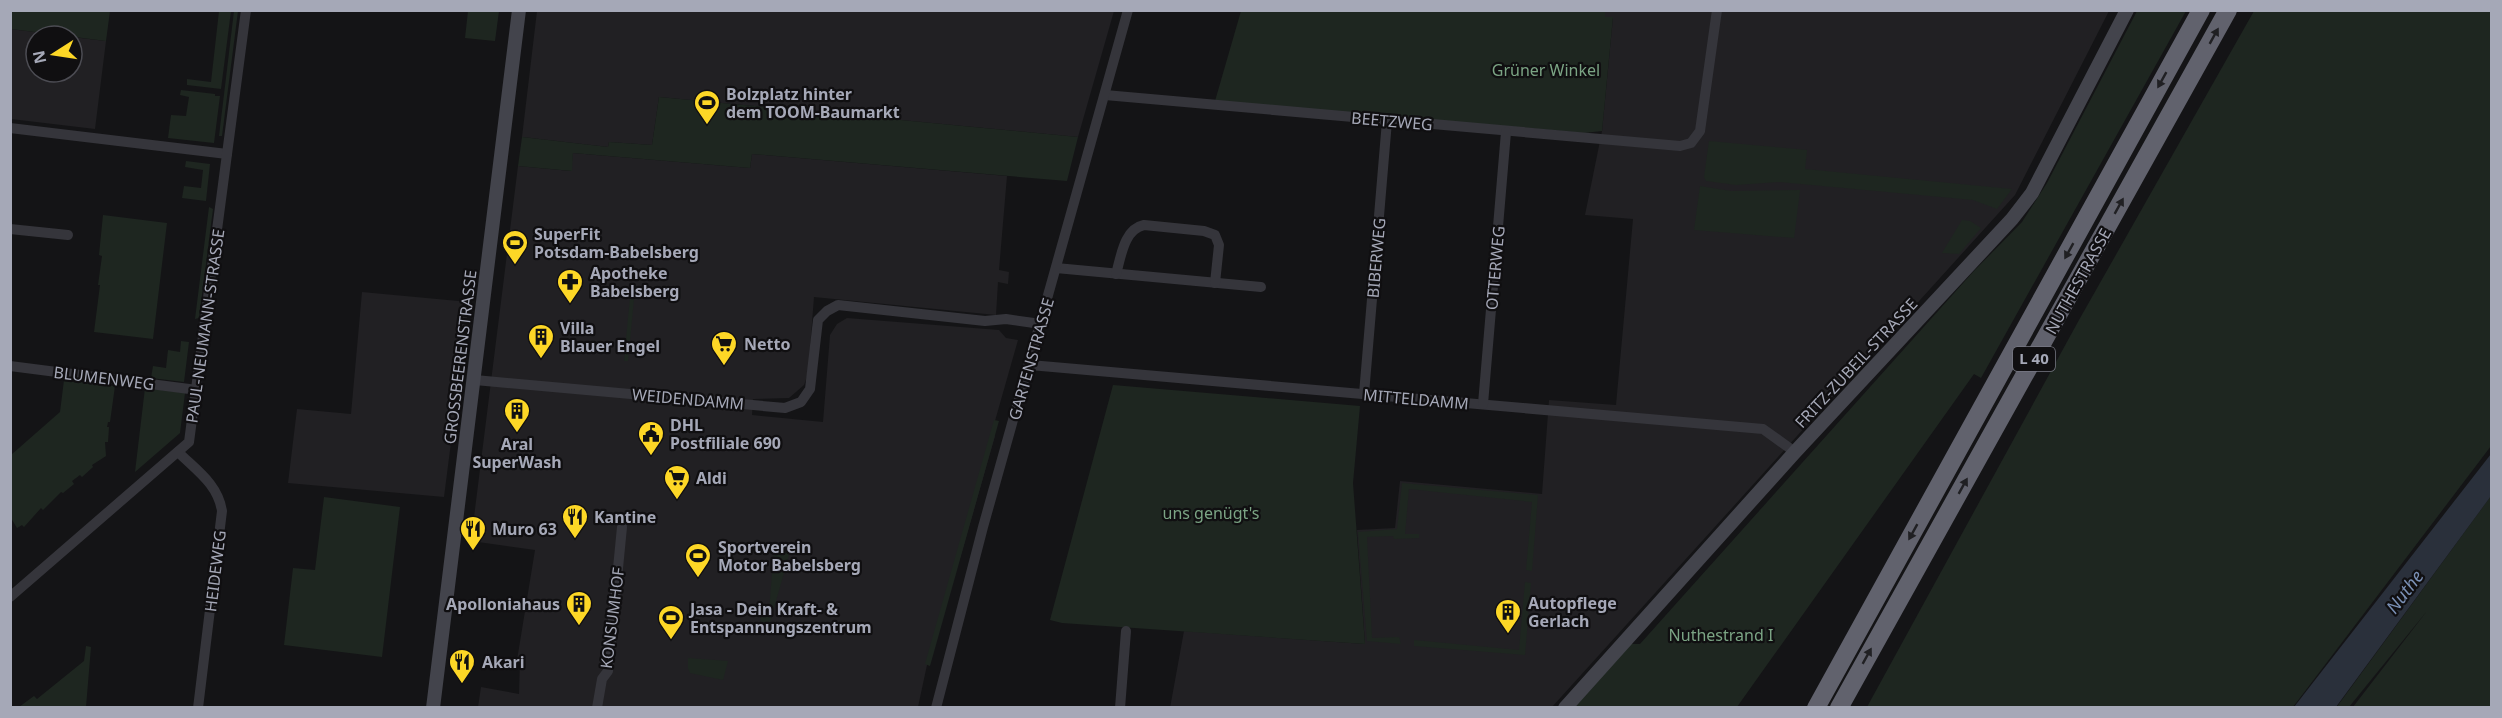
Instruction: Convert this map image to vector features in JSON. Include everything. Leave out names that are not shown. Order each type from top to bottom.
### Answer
[{"type":"highway","name":"NUTHESTRASSE","points":[[1816,708],[2200,10]]},
{"type":"highway","name":"NUTHESTRASSE","points":[[1839,708],[2228,10]]},
{"type":"street","name":"PAUL-NEUMANN-STRASSE","points":[[10,597],[189,442],[246,10]]},
{"type":"street","name":"GROSSBEERENSTRASSE","points":[[433,708],[519,10]]},
{"type":"street","name":"GARTENSTRASSE","points":[[936,708],[983,527],[1128,10]]},
{"type":"street","name":"BEETZWEG","points":[[1105,95],[1680,146],[1691,142],[1700,131],[1717,10]]},
{"type":"street","name":"FRITZ-ZUBEIL-STRASSE","points":[[1565,708],[1795,452],[1998,236],[2032,193],[2127,10]]},
{"type":"street","name":"BIBERWEG","points":[[1364,394],[1387,121]]},
{"type":"street","points":[[10,128],[227,154]]},
{"type":"street","name":"OTTERWEG","points":[[1483,404],[1506,132]]},
{"type":"street","points":[[1116,274],[1130,234],[1137,226],[1144,225],[1204,231],[1215,235],[1219,245],[1215,283]]},
{"type":"street","points":[[10,229],[68,235]]},
{"type":"street","points":[[1056,268],[1261,287]]},
{"type":"street","name":"WEIDENDAMM","points":[[475,380],[785,408],[801,402],[810,388],[818,320],[826,310],[838,305],[985,321],[1006,319],[1041,324]]},
{"type":"street","name":"MITTELDAMM","points":[[1030,365],[1763,429],[1795,452]]},
{"type":"street","name":"BLUMENWEG","points":[[10,366],[197,390]]},
{"type":"street","name":"HEIDEWEG","points":[[178,452],[213,485],[220,498],[222,511],[198,708]]},
{"type":"street","name":"KONSUMHOF","points":[[597,708],[602,679],[608,671],[622,527]]},
{"type":"street","points":[[1120,708],[1126,631]]},
{"type":"shaded area","points":[[537,11],[1114,11],[1078,137],[659,97],[652,145],[609,142],[608,147],[522,137]]},
{"type":"shaded area","points":[[1605,11],[2109,11],[2015,195],[1552,707],[1170,708],[1184,631],[1365,644],[1357,530],[1395,528],[1400,481],[1542,494],[1549,400],[1616,405],[1633,219],[1585,215],[1602,131],[1613,17],[1604,17]]},
{"type":"shaded area","points":[[10,29],[24,31],[24,84],[84,84],[84,38],[106,41],[95,129],[11,119]]},
{"type":"shaded area","points":[[573,153],[750,168],[752,154],[1007,176],[999,270],[1009,272],[1008,284],[998,282],[996,315],[814,297],[808,374],[804,385],[789,398],[753,399],[752,415],[823,422],[830,335],[837,324],[847,318],[999,330],[1006,338],[1018,340],[991,435],[995,436],[959,562],[956,562],[927,665],[918,707],[478,707],[481,687],[519,694],[520,660],[517,660],[535,550],[471,541],[518,166],[571,171]]},
{"type":"shaded area","points":[[362,292],[469,302],[444,497],[288,483],[297,409],[351,414]]},
{"type":"green space","name":"Grüner Winkel","points":[[1605,10],[1605,17],[1613,17],[1602,131],[1584,133],[1215,101],[1241,11]]},
{"type":"green space","points":[[10,11],[110,11],[106,41],[84,38],[84,24],[24,24],[24,31],[11,29]]},
{"type":"green space","points":[[219,11],[231,11],[221,89],[187,85],[187,79],[211,82]]},
{"type":"green space","points":[[234,11],[238,11],[222,136],[219,136]]},
{"type":"green space","points":[[468,11],[499,11],[495,41],[465,38]]},
{"type":"green space","name":"Nuthestrand I","points":[[2137,11],[2186,11],[1981,378],[1974,374],[1737,707],[1573,708],[1631,644],[1640,644],[1973,272],[2022,222],[2047,183]]},
{"type":"green space","points":[[2254,11],[2491,11],[2491,446],[2293,707],[1867,707],[2079,320]]},
{"type":"green space","points":[[181,90],[220,96],[214,143],[168,138],[171,115],[186,116],[189,97],[180,95]]},
{"type":"green space","points":[[659,97],[1078,137],[1067,181],[752,154],[750,168],[573,153],[572,171],[518,166],[522,137],[608,147],[609,142],[652,145]]},
{"type":"green space","points":[[1709,141],[1807,150],[1805,169],[2012,189],[1997,209],[1973,200],[1779,182],[1736,185],[1706,181],[1704,177]]},
{"type":"green space","points":[[186,161],[210,164],[206,201],[182,198],[184,186],[201,188],[203,170],[185,167]]},
{"type":"green space","points":[[1700,186],[1731,191],[1800,190],[1794,238],[1694,230]]},
{"type":"green space","points":[[209,207],[213,209],[199,318],[195,319]]},
{"type":"green space","points":[[103,215],[167,223],[153,339],[94,332],[100,285],[98,285],[102,256],[99,255]]},
{"type":"green space","points":[[1962,220],[1970,221],[1981,228],[1959,254],[1942,253]]},
{"type":"green space","points":[[631,286],[637,288],[642,294],[641,299],[634,299],[628,361],[624,361]]},
{"type":"green space","points":[[181,341],[189,342],[184,382],[151,378],[153,366],[166,368],[168,350],[180,352]]},
{"type":"green space","points":[[64,380],[115,386],[110,422],[107,427],[109,427],[108,442],[105,442],[106,456],[92,465],[93,467],[82,477],[80,475],[72,481],[74,484],[63,493],[61,492],[43,510],[41,508],[24,527],[22,525],[17,528],[11,518],[11,455],[60,412]]},
{"type":"green space","name":"uns genügt's","points":[[1113,385],[1360,406],[1353,483],[1365,644],[1062,623],[1050,620]]},
{"type":"green space","points":[[145,388],[185,393],[180,433],[135,472]]},
{"type":"green space","points":[[994,420],[999,421],[930,666],[925,664]]},
{"type":"green space","points":[[1402,483],[1538,495],[1532,571],[1526,570],[1532,502],[1409,489],[1405,534],[1419,534],[1419,538],[1367,537],[1372,638],[1399,637],[1401,644],[1367,641],[1358,532],[1397,529]]},
{"type":"green space","points":[[2491,496],[2491,707],[2353,707],[2427,611],[2349,707],[2336,708]]},
{"type":"green space","points":[[324,497],[400,507],[382,657],[284,645],[293,568],[315,570]]},
{"type":"green space","points":[[774,547],[791,548],[769,626],[760,625],[761,612],[769,612]]},
{"type":"green space","points":[[1525,582],[1531,583],[1525,655],[1414,646],[1414,640],[1519,650]]},
{"type":"green space","points":[[86,646],[91,647],[86,707],[19,707],[34,696],[37,699],[84,661]]},
{"type":"green space","points":[[688,658],[728,661],[723,680],[690,673]]},
{"type":"water","name":"Nuthe","points":[[2491,454],[2491,496],[2336,707],[2294,707]]},
{"type":"place","name":"Bolzplatz hinter dem TOOM-Baumarkt","points":[[707,126]]},
{"type":"place","name":"SuperFit Potsdam-Babelsberg","points":[[515,266]]},
{"type":"place","name":"Apotheke Babelsberg","points":[[570,305]]},
{"type":"place","name":"Villa Blauer Engel","points":[[541,360]]},
{"type":"place","name":"Netto","points":[[724,367]]},
{"type":"place","name":"Aral SuperWash","points":[[517,434]]},
{"type":"place","name":"DHL Postfiliale 690","points":[[651,457]]},
{"type":"place","name":"Aldi","points":[[677,501]]},
{"type":"place","name":"Kantine","points":[[575,540]]},
{"type":"place","name":"Muro 63","points":[[473,552]]},
{"type":"place","name":"Sportverein Motor Babelsberg","points":[[698,579]]},
{"type":"place","name":"Apolloniahaus","points":[[579,627]]},
{"type":"place","name":"Autopflege Gerlach","points":[[1508,635]]},
{"type":"place","name":"Jasa - Dein Kraft- & Entspannungszentrum","points":[[671,641]]},
{"type":"place","name":"Akari","points":[[462,685]]}]
